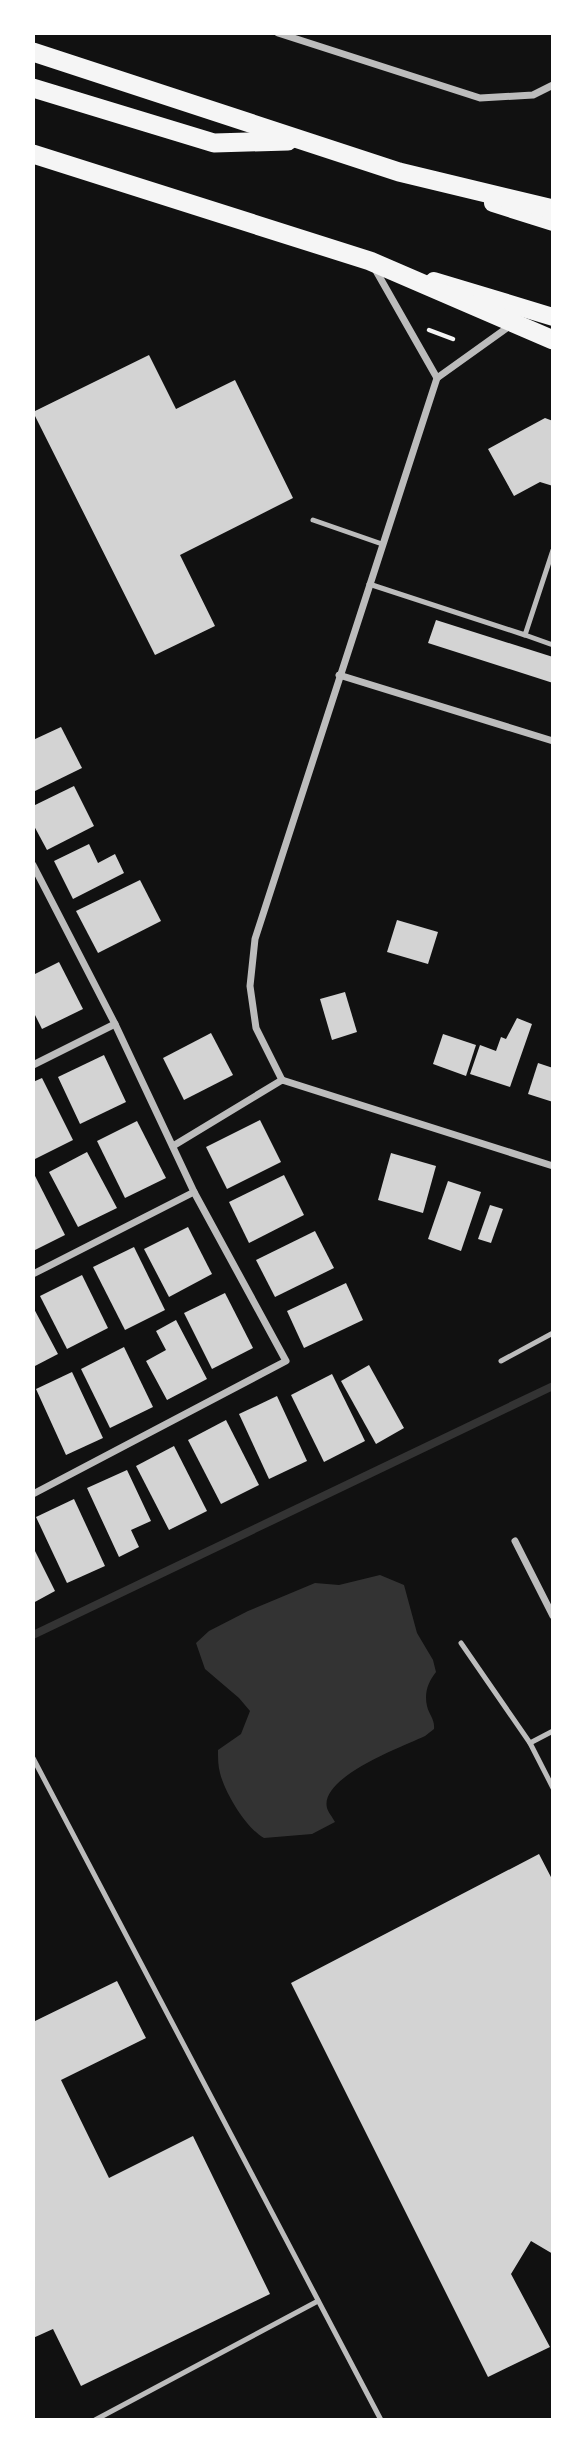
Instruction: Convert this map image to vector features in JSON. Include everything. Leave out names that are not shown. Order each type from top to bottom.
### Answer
[{"type":"highway","points":[[33,52],[399,172],[553,209]]},
{"type":"highway","points":[[33,88],[214,143],[303,140]]},
{"type":"highway","points":[[33,153],[370,261],[553,340]]},
{"type":"main road","points":[[399,172],[553,222]]},
{"type":"main road","points":[[370,261],[553,317]]},
{"type":"street","points":[[278,33],[480,98],[533,95],[553,85]]},
{"type":"street","points":[[370,261],[437,378]]},
{"type":"street","points":[[514,323],[437,378],[255,939],[250,986],[256,1028],[282,1080],[553,1166]]},
{"type":"street","points":[[339,676],[553,741]]},
{"type":"street","points":[[33,865],[115,1024],[194,1192],[286,1361],[33,1494]]},
{"type":"street","points":[[33,1065],[115,1024]]},
{"type":"street","points":[[173,1146],[282,1080]]},
{"type":"street","points":[[33,1274],[194,1192]]},
{"type":"street","points":[[515,1541],[553,1616]]},
{"type":"lane","points":[[313,520],[382,544]]},
{"type":"lane","points":[[526,635],[553,550]]},
{"type":"lane","points":[[369,584],[553,645]]},
{"type":"lane","points":[[501,1361],[553,1334]]},
{"type":"lane","points":[[461,1643],[530,1743],[553,1788]]},
{"type":"lane","points":[[530,1743],[553,1731]]},
{"type":"lane","points":[[33,1758],[381,2420]]},
{"type":"lane","points":[[95,2420],[318,2301]]},
{"type":"path","points":[[429,330],[453,339]]},
{"type":"shaded area","points":[[380,1575],[404,1585],[417,1633],[433,1660],[436,1672],[426,1697],[434,1729],[425,1736],[365,1764],[336,1785],[328,1796],[327,1808],[335,1822],[312,1834],[264,1838],[250,1826],[231,1800],[218,1765],[218,1750],[241,1734],[250,1711],[205,1669],[196,1643],[209,1631],[248,1611],[315,1583],[339,1585]]},
{"type":"building","points":[[149,355],[176,409],[235,380],[293,498],[180,555],[215,626],[155,655],[33,412]]},
{"type":"building","points":[[545,418],[553,421],[553,486],[540,482],[514,496],[488,449]]},
{"type":"building","points":[[436,620],[553,657],[553,683],[428,643]]},
{"type":"building","points":[[61,727],[82,768],[33,792],[33,740]]},
{"type":"building","points":[[74,786],[94,826],[47,850],[33,824],[33,806]]},
{"type":"building","points":[[89,844],[98,863],[115,854],[124,873],[73,899],[54,861]]},
{"type":"building","points":[[140,880],[161,921],[98,953],[76,911]]},
{"type":"building","points":[[397,920],[438,932],[428,964],[387,952]]},
{"type":"building","points":[[59,962],[83,1009],[42,1029],[33,1011],[33,975]]},
{"type":"building","points":[[345,992],[357,1032],[332,1040],[320,999]]},
{"type":"building","points":[[517,1018],[532,1024],[510,1087],[470,1074],[480,1045],[496,1051],[501,1037],[506,1039]]},
{"type":"building","points":[[211,1033],[233,1075],[184,1100],[163,1058]]},
{"type":"building","points":[[443,1034],[476,1045],[466,1076],[433,1064]]},
{"type":"building","points":[[104,1055],[126,1102],[80,1124],[58,1077]]},
{"type":"building","points":[[538,1063],[553,1068],[553,1102],[528,1094]]},
{"type":"building","points":[[42,1078],[73,1140],[35,1159],[33,1082]]},
{"type":"building","points":[[260,1120],[281,1162],[227,1189],[206,1147]]},
{"type":"building","points":[[137,1121],[166,1178],[125,1198],[97,1141]]},
{"type":"building","points":[[87,1152],[117,1208],[78,1227],[49,1172]]},
{"type":"building","points":[[391,1153],[436,1166],[423,1213],[378,1200]]},
{"type":"building","points":[[33,1172],[65,1235],[33,1251]]},
{"type":"building","points":[[284,1175],[304,1215],[249,1243],[229,1202]]},
{"type":"building","points":[[448,1181],[481,1192],[461,1251],[428,1239]]},
{"type":"building","points":[[490,1205],[503,1209],[491,1243],[478,1239]]},
{"type":"building","points":[[188,1227],[212,1274],[169,1297],[144,1249]]},
{"type":"building","points":[[315,1231],[334,1268],[275,1297],[256,1260]]},
{"type":"building","points":[[134,1247],[165,1310],[125,1330],[93,1267]]},
{"type":"building","points":[[82,1275],[108,1328],[67,1349],[40,1296]]},
{"type":"building","points":[[346,1283],[363,1320],[304,1348],[287,1311]]},
{"type":"building","points":[[225,1293],[253,1348],[212,1369],[184,1313]]},
{"type":"building","points":[[33,1307],[58,1354],[33,1367]]},
{"type":"building","points":[[176,1320],[207,1379],[167,1400],[146,1361],[166,1350],[156,1331]]},
{"type":"building","points":[[124,1347],[153,1407],[110,1428],[81,1369]]},
{"type":"building","points":[[369,1365],[404,1428],[376,1444],[341,1381]]},
{"type":"building","points":[[72,1372],[103,1438],[66,1455],[36,1389]]},
{"type":"building","points":[[332,1374],[365,1441],[324,1462],[291,1395]]},
{"type":"building","points":[[277,1396],[307,1461],[269,1479],[239,1414]]},
{"type":"building","points":[[226,1420],[259,1485],[221,1504],[188,1440]]},
{"type":"building","points":[[174,1446],[207,1511],[169,1530],[136,1466]]},
{"type":"building","points":[[127,1470],[151,1521],[131,1530],[139,1547],[119,1557],[87,1488]]},
{"type":"building","points":[[74,1499],[105,1566],[67,1583],[36,1517]]},
{"type":"building","points":[[33,1547],[55,1591],[33,1603]]},
{"type":"building","points":[[539,1854],[553,1881],[553,2254],[531,2241],[511,2274],[550,2347],[488,2377],[291,1983]]},
{"type":"building","points":[[117,1981],[146,2038],[61,2080],[109,2178],[193,2136],[270,2294],[81,2386],[53,2329],[33,2338],[33,2022]]},
{"type":"waterway","points":[[33,1635],[553,1386]]}]
